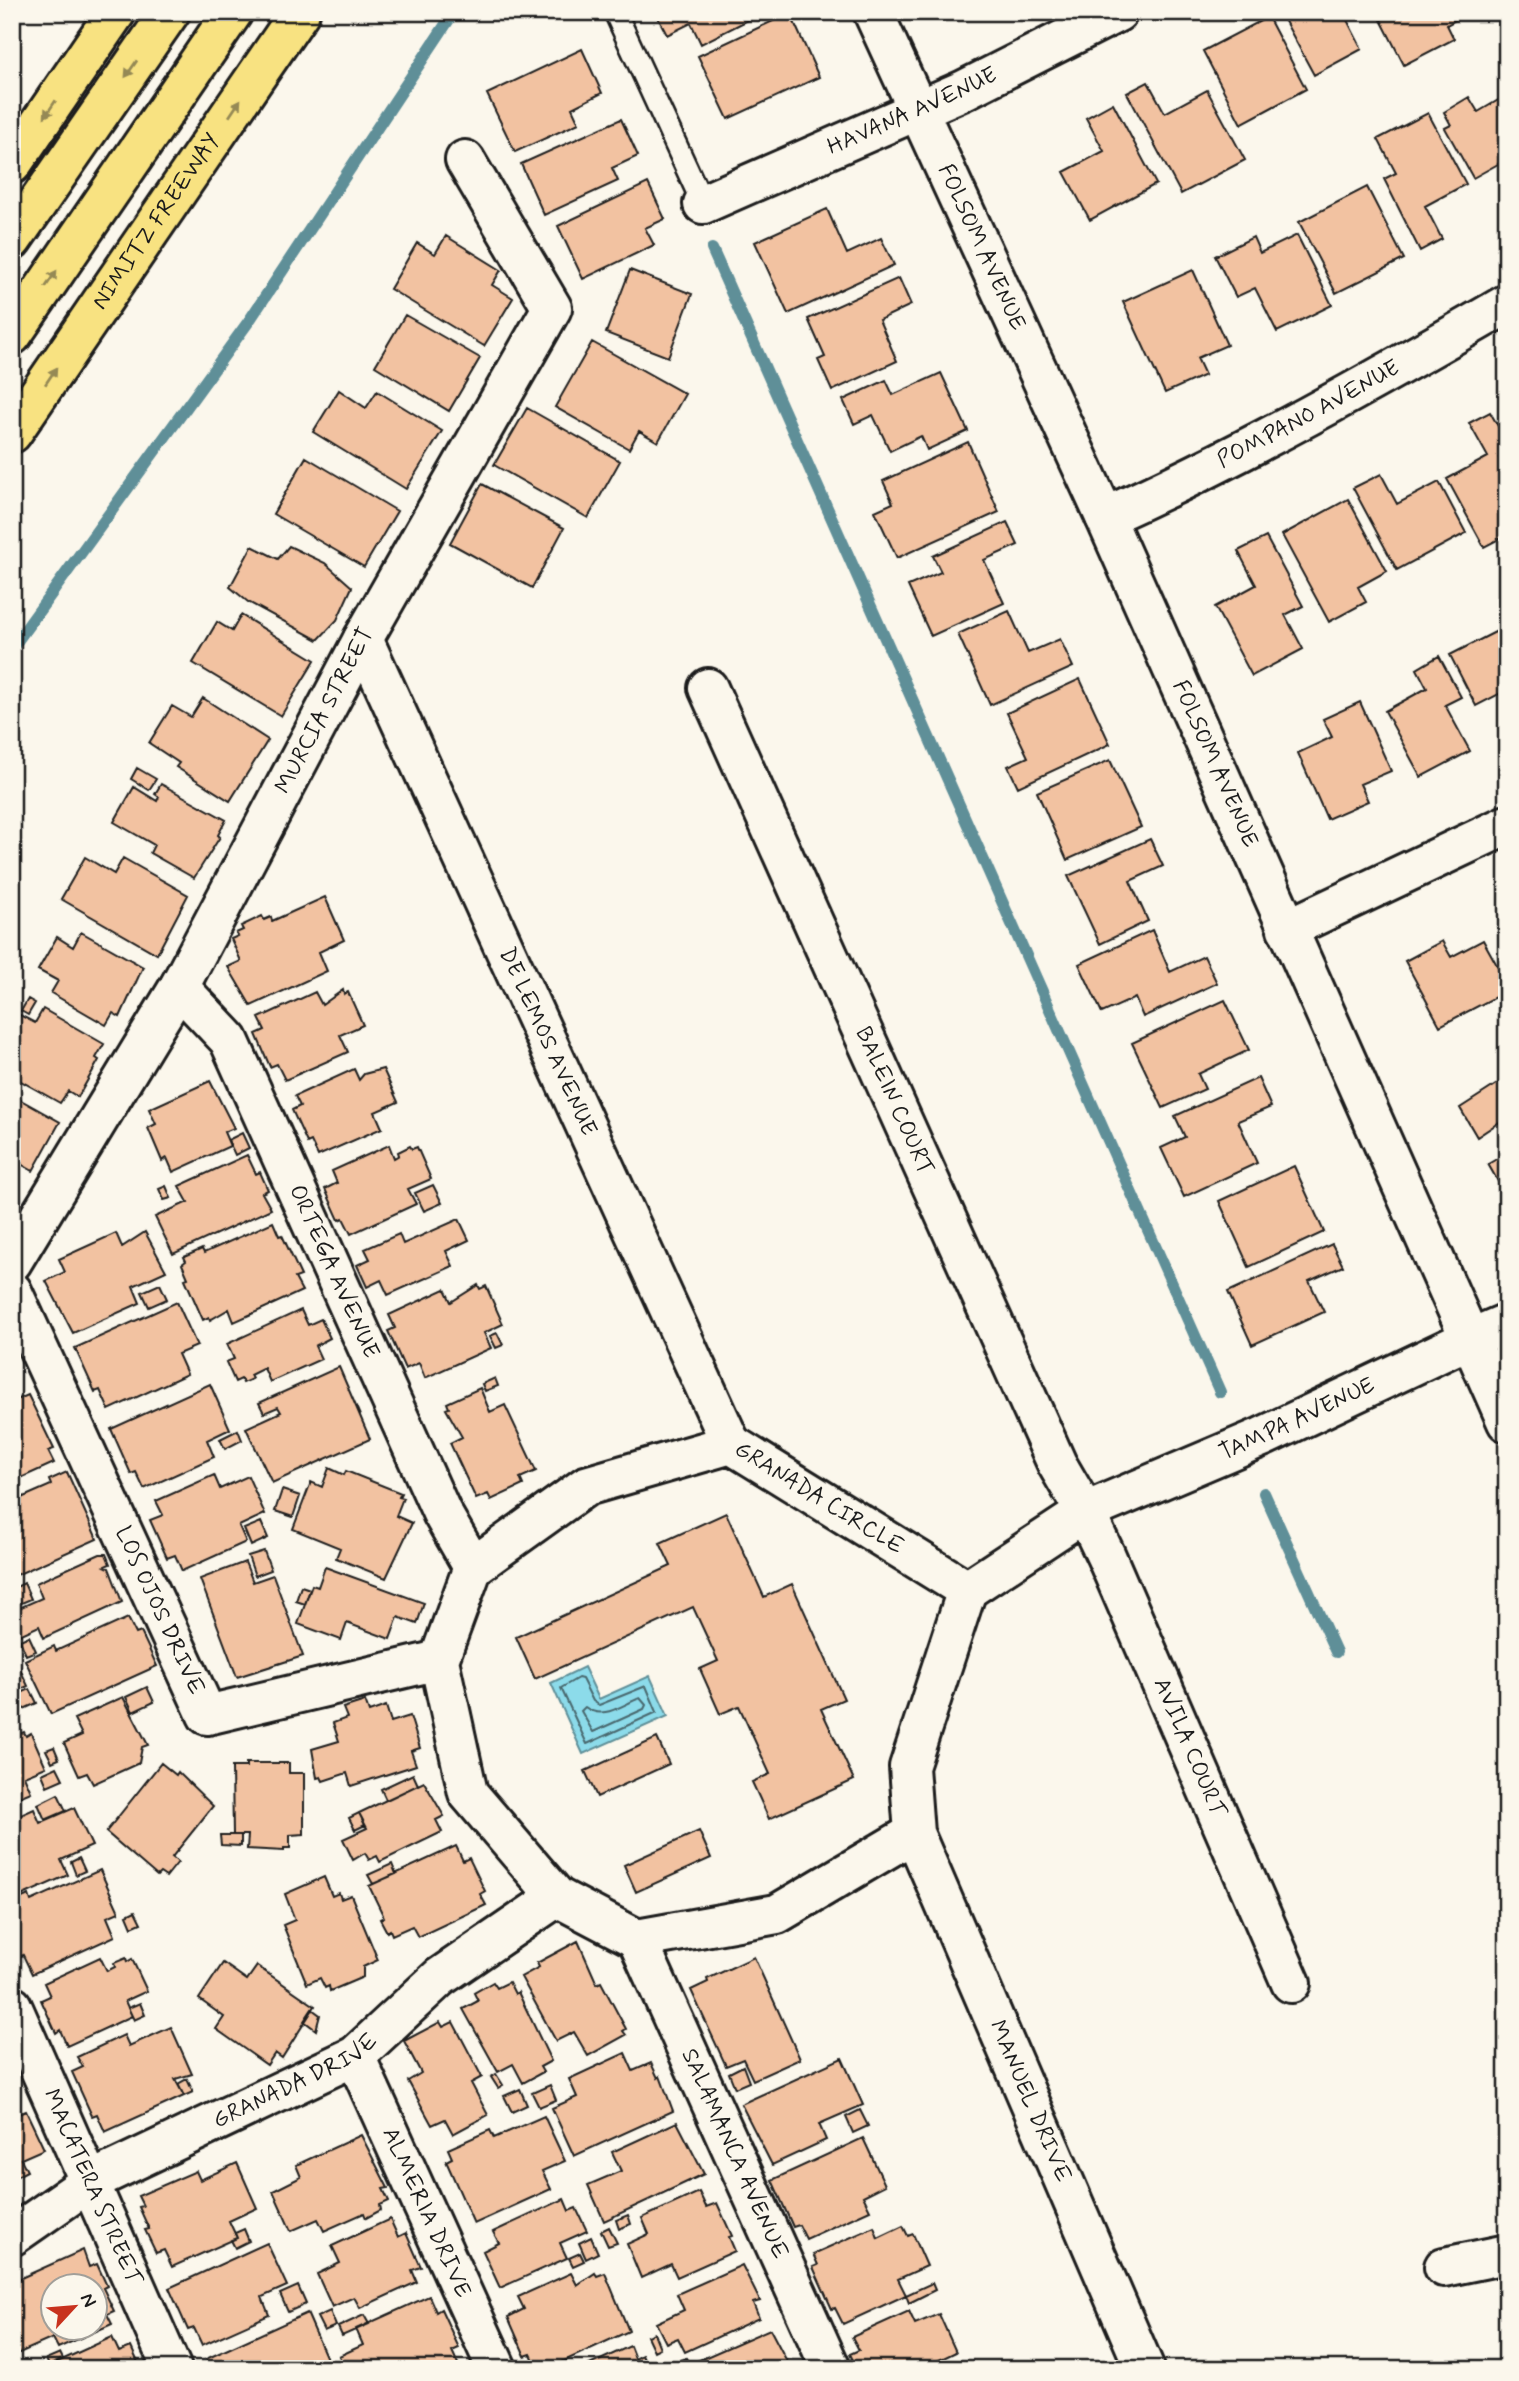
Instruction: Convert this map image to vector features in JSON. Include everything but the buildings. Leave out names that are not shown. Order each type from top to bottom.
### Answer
[{"type":"highway","points":[[12,164],[116,12]]},
{"type":"highway","points":[[12,240],[170,12]]},
{"type":"highway","points":[[12,335],[233,12]]},
{"type":"highway","name":"NIMITZ FREEWAY","points":[[12,433],[300,12]]},
{"type":"street","name":"FOLSOM AVENUE","points":[[873,12],[1105,517],[1507,1422]]},
{"type":"street","name":"HAVANA AVENUE","points":[[704,204],[988,78],[1118,12]]},
{"type":"street","name":"MURCIA STREET","points":[[12,1262],[179,987],[363,639],[552,307],[465,160]]},
{"type":"street","name":"POMPANO AVENUE","points":[[1105,517],[1208,470],[1329,407],[1507,304]]},
{"type":"street","name":"DE LEMOS AVENUE","points":[[363,639],[731,1444]]},
{"type":"street","name":"BALEIN COURT","points":[[708,688],[1057,1464],[1085,1511]]},
{"type":"street","points":[[1287,929],[1507,825]]},
{"type":"street","name":"ORTEGA AVENUE","points":[[179,987],[229,1040],[442,1513],[473,1567]]},
{"type":"street","name":"LOS OJOS DRIVE","points":[[12,1290],[208,1715],[439,1660]]},
{"type":"street","name":"TAMPA AVENUE","points":[[1085,1511],[1262,1437],[1507,1323]]},
{"type":"street","name":"GRANADA CIRCLE","points":[[473,1567],[586,1486],[731,1444],[967,1590]]},
{"type":"street","points":[[473,1567],[439,1660],[468,1793],[557,1898],[636,1939],[777,1914],[914,1833],[909,1767],[967,1590],[1085,1511]]},
{"type":"street","name":"AVILA COURT","points":[[1085,1511],[1291,1983]]},
{"type":"street","name":"MANUEL DRIVE","points":[[914,1833],[1145,2369]]},
{"type":"street","name":"GRANADA DRIVE","points":[[12,2235],[91,2181],[355,2056],[440,1977],[557,1898]]},
{"type":"street","name":"SALAMANCA AVENUE","points":[[636,1939],[831,2369]]},
{"type":"street","name":"MACATERA STREET","points":[[12,2006],[172,2369]]},
{"type":"street","name":"ALMERIA DRIVE","points":[[355,2056],[497,2369]]},
{"type":"street","points":[[1444,2267],[1507,2254]]},
{"type":"lane","points":[[615,12],[704,204]]},
{"type":"water","points":[[584,1667],[599,1699],[650,1676],[668,1716],[583,1754],[551,1683]]},
{"type":"waterway","points":[[12,648],[249,321],[454,12]]},
{"type":"waterway","points":[[712,249],[1220,1392]]},
{"type":"waterway","points":[[1264,1493],[1336,1652]]}]
